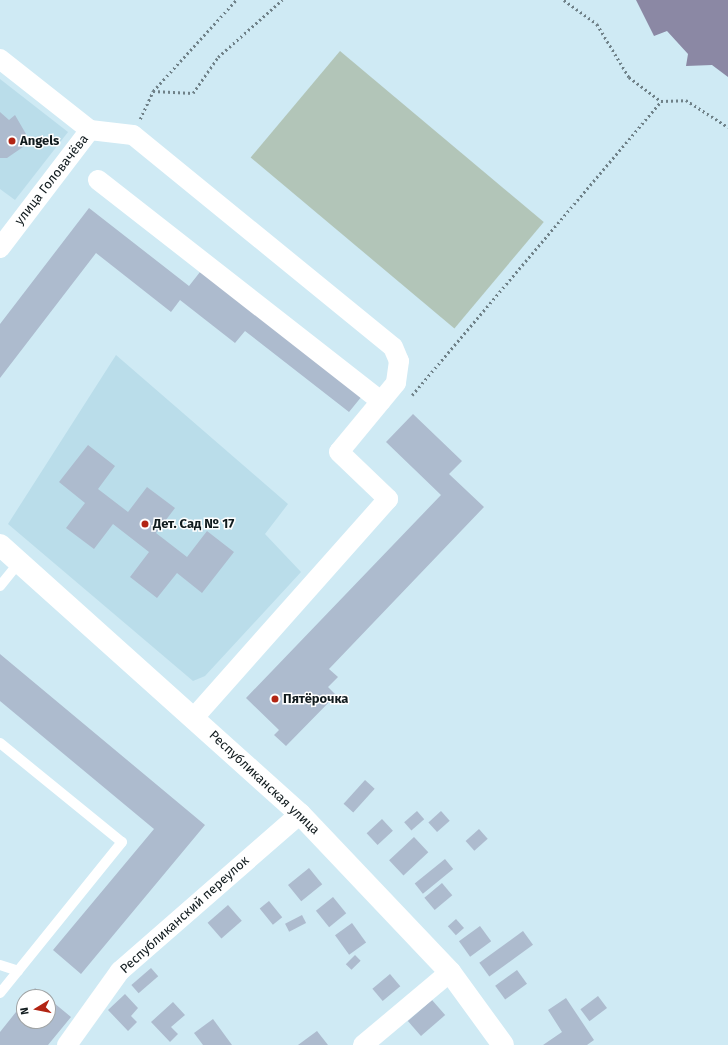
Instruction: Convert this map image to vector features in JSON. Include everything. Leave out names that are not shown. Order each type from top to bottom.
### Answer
[{"type":"street","points":[[0,59],[90,130],[133,135],[393,347],[399,361],[396,383],[339,452],[388,499],[193,719]]},
{"type":"street","name":"улица Головачёва","points":[[0,248],[90,130]]},
{"type":"street","points":[[98,180],[381,401]]},
{"type":"street","name":"Республиканская улица","points":[[0,545],[20,561],[193,719],[300,814],[450,972],[503,1045]]},
{"type":"street","name":"Республиканский переулок","points":[[67,1045],[120,971],[300,814]]},
{"type":"street","points":[[363,1045],[450,972]]},
{"type":"lane","points":[[0,586],[20,561]]},
{"type":"lane","points":[[0,743],[122,842],[0,994]]},
{"type":"lane","points":[[0,966],[18,971]]},
{"type":"path","points":[[133,135],[153,91],[236,0]]},
{"type":"path","points":[[153,91],[193,93],[218,57],[282,0]]},
{"type":"path","points":[[564,0],[597,24],[629,77],[661,101],[686,100],[728,127]]},
{"type":"path","points":[[407,402],[661,101]]},
{"type":"shaded area","points":[[636,0],[728,0],[728,77],[712,65],[686,66],[688,54],[667,31],[654,36]]},
{"type":"shaded area","points":[[0,79],[68,132],[15,200],[0,189]]},
{"type":"shaded area","points":[[116,355],[288,504],[265,534],[301,572],[205,676],[193,681],[8,524]]},
{"type":"green space","points":[[340,51],[544,222],[454,328],[251,157]]},
{"type":"building","name":"Angels","points":[[0,112],[9,120],[15,115],[26,134],[23,147],[7,158],[0,158]]},
{"type":"building","points":[[89,208],[189,286],[200,272],[371,385],[349,412],[245,331],[235,343],[180,300],[171,312],[96,253],[0,378],[0,324]]},
{"type":"building","points":[[413,414],[462,461],[449,474],[484,507],[329,669],[338,677],[328,687],[336,695],[286,746],[274,735],[279,730],[246,698],[441,495],[386,442]]},
{"type":"building","points":[[88,445],[115,466],[98,489],[128,512],[147,487],[175,508],[156,533],[187,557],[207,531],[234,552],[202,593],[177,573],[157,598],[130,577],[149,552],[113,524],[94,549],[66,528],[85,503],[59,482]]},
{"type":"building","points":[[0,654],[205,825],[81,974],[53,950],[154,829],[0,701]]},
{"type":"building","points":[[365,780],[375,789],[353,812],[344,804]]},
{"type":"building","points":[[417,811],[424,819],[411,830],[404,822]]},
{"type":"building","points":[[441,811],[450,821],[437,832],[428,822]]},
{"type":"building","points":[[382,819],[393,831],[378,845],[367,833]]},
{"type":"building","points":[[479,829],[488,839],[474,851],[466,841]]},
{"type":"building","points":[[414,837],[428,852],[403,876],[389,860]]},
{"type":"building","points":[[445,859],[453,869],[423,894],[415,884]]},
{"type":"building","points":[[309,868],[322,884],[301,901],[288,885]]},
{"type":"building","points":[[442,883],[452,895],[435,910],[424,898]]},
{"type":"building","points":[[333,897],[346,913],[329,927],[316,911]]},
{"type":"building","points":[[269,901],[282,917],[273,925],[260,909]]},
{"type":"building","points":[[228,905],[242,921],[221,939],[208,923]]},
{"type":"building","points":[[302,915],[306,923],[289,932],[285,924]]},
{"type":"building","points":[[456,919],[464,928],[456,935],[448,926]]},
{"type":"building","points":[[352,923],[366,942],[349,955],[335,935]]},
{"type":"building","points":[[480,926],[491,941],[470,957],[459,941]]},
{"type":"building","points":[[523,931],[533,945],[489,976],[479,963]]},
{"type":"building","points":[[355,955],[361,961],[351,970],[346,964]]},
{"type":"building","points":[[151,968],[158,976],[139,993],[131,985]]},
{"type":"building","points":[[517,970],[527,984],[505,1000],[495,986]]},
{"type":"building","points":[[390,974],[400,986],[383,1001],[372,989]]},
{"type":"building","points":[[125,994],[138,1008],[131,1016],[137,1022],[128,1031],[108,1010]]},
{"type":"building","points":[[598,996],[607,1008],[589,1021],[580,1009]]},
{"type":"building","points":[[566,998],[594,1040],[587,1045],[543,1045],[562,1032],[548,1010]]},
{"type":"building","points":[[432,1000],[445,1015],[421,1036],[408,1021]]},
{"type":"building","points":[[173,1002],[185,1015],[171,1027],[178,1034],[170,1042],[151,1022]]},
{"type":"building","points":[[56,1005],[71,1017],[48,1045],[0,1045],[0,1032],[16,1012],[16,1029],[56,1029]]},
{"type":"building","points":[[213,1019],[232,1045],[203,1045],[194,1033]]},
{"type":"building","points":[[317,1031],[328,1045],[298,1045]]},
{"type":"place","name":"Angels","points":[[12,141]]},
{"type":"place","name":"Дет. Сад № 17","points":[[145,524]]},
{"type":"place","name":"Пятёрочка","points":[[275,699]]}]
